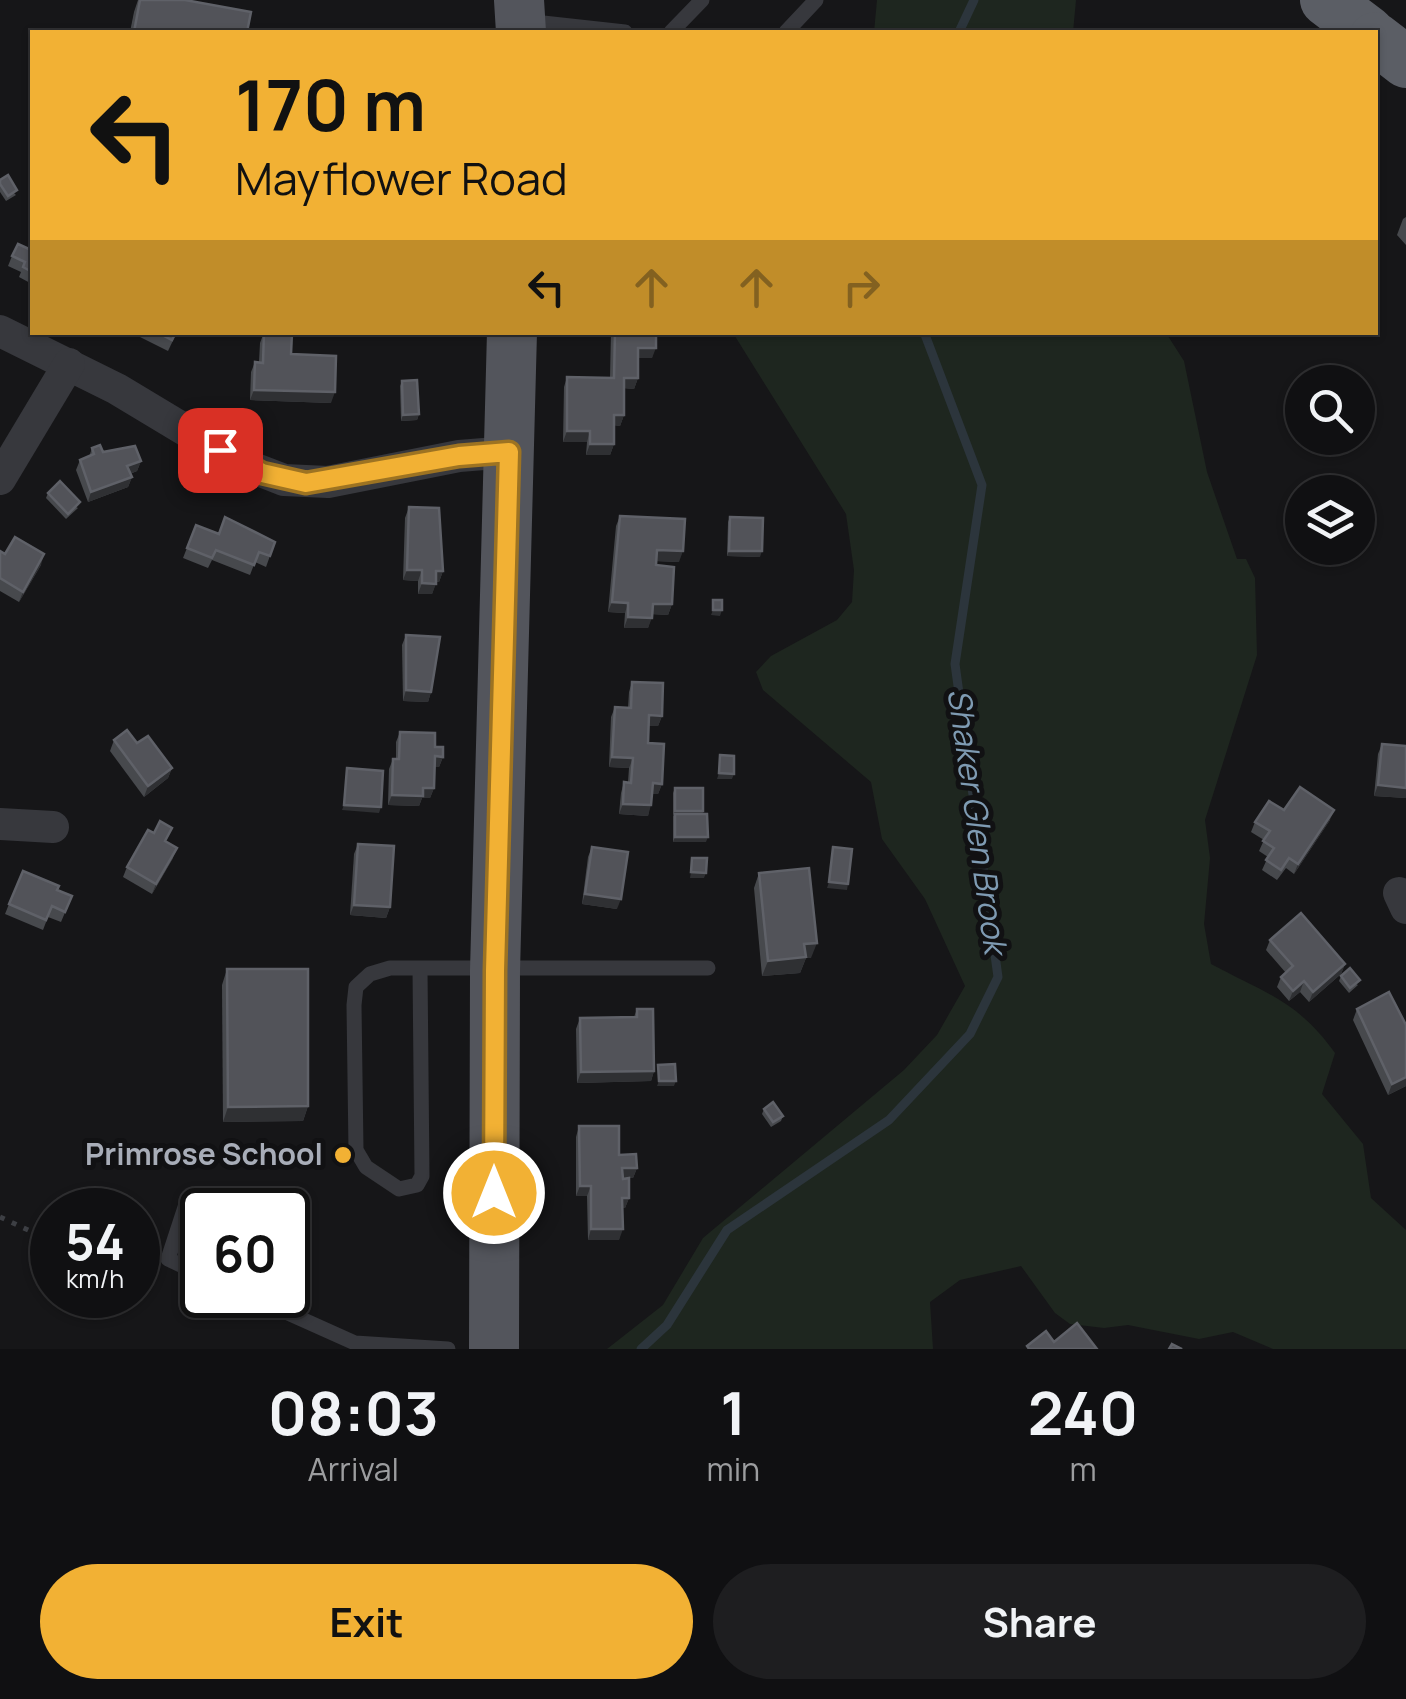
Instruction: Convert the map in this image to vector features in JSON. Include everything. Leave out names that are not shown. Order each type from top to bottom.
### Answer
[{"type":"highway","points":[[1326,0],[1365,30]]},
{"type":"highway","points":[[1378,40],[1406,62]]},
{"type":"main road","points":[[494,1349],[495,971],[512,335]]},
{"type":"street","points":[[0,331],[69,364],[240,463],[284,480],[328,482],[459,456],[509,452]]},
{"type":"street","points":[[0,479],[69,364]]},
{"type":"street","points":[[0,824],[53,827]]},
{"type":"lane","points":[[673,30],[702,0]]},
{"type":"lane","points":[[788,30],[816,0]]},
{"type":"lane","points":[[521,18],[610,30]]},
{"type":"lane","points":[[420,970],[422,1176],[408,1189],[399,1189],[366,1167],[356,1150],[354,1005],[356,988],[370,974],[390,968],[708,968]]},
{"type":"lane","points":[[180,1222],[168,1259],[180,1264]]},
{"type":"lane","points":[[299,1318],[355,1343],[448,1349]]},
{"type":"path","points":[[0,1217],[30,1231]]},
{"type":"shaded area","points":[[877,0],[1076,0],[1073,30],[874,30]]},
{"type":"shaded area","points":[[734,335],[1167,335],[1184,361],[1207,472],[1237,559],[1246,559],[1255,578],[1257,655],[1205,820],[1210,858],[1204,924],[1211,964],[1294,1010],[1335,1053],[1322,1094],[1363,1144],[1371,1198],[1406,1230],[1406,1349],[1273,1349],[1233,1332],[1199,1339],[1128,1325],[1104,1328],[1070,1324],[1055,1313],[1021,1266],[960,1280],[930,1302],[933,1349],[607,1349],[663,1305],[703,1238],[904,1070],[937,1035],[965,986],[925,899],[882,839],[871,782],[763,690],[756,672],[771,656],[837,620],[852,602],[854,570],[846,514]]},
{"type":"building","points":[[140,0],[185,0],[251,12],[247,30],[134,30]]},
{"type":"building","points":[[8,175],[17,190],[8,196],[0,180]]},
{"type":"building","points":[[18,244],[29,249],[30,271],[23,267],[25,262],[12,256]]},
{"type":"building","points":[[264,335],[292,335],[291,354],[336,356],[335,392],[254,390],[255,362],[263,363]]},
{"type":"building","points":[[615,335],[656,335],[656,348],[638,348],[638,378],[624,378],[624,415],[614,415],[614,444],[590,444],[590,431],[567,431],[567,377],[614,378]]},
{"type":"building","points":[[417,380],[419,414],[403,415],[402,381]]},
{"type":"building","points":[[100,445],[103,452],[135,446],[141,461],[127,466],[132,477],[91,492],[80,460],[94,454],[92,448]]},
{"type":"building","points":[[60,481],[80,502],[68,514],[48,493]]},
{"type":"building","points":[[409,507],[439,508],[443,571],[436,571],[436,584],[422,583],[422,570],[407,570]]},
{"type":"building","points":[[620,516],[685,519],[683,551],[657,550],[656,565],[674,567],[672,604],[653,604],[652,618],[628,617],[628,603],[612,602]]},
{"type":"building","points":[[225,517],[275,542],[270,556],[259,552],[254,565],[216,550],[212,558],[187,548],[196,525],[219,534]]},
{"type":"building","points":[[730,517],[763,518],[762,551],[729,551]]},
{"type":"building","points":[[15,537],[44,554],[23,592],[0,578],[0,551],[5,554]]},
{"type":"building","points":[[713,600],[722,600],[722,610],[713,610]]},
{"type":"building","points":[[406,635],[440,637],[431,692],[406,690]]},
{"type":"building","points":[[632,682],[663,683],[662,716],[649,715],[648,743],[664,744],[662,784],[653,783],[651,805],[623,804],[624,782],[631,783],[633,758],[612,757],[615,707],[631,708]]},
{"type":"building","points":[[127,730],[137,743],[148,736],[172,768],[148,786],[114,740]]},
{"type":"building","points":[[400,732],[435,733],[435,747],[443,747],[443,757],[435,756],[434,788],[423,788],[423,796],[392,795],[393,759],[399,759]]},
{"type":"building","points":[[1382,744],[1406,746],[1406,788],[1378,785]]},
{"type":"building","points":[[720,755],[734,756],[734,774],[719,773]]},
{"type":"building","points":[[347,768],[383,771],[381,807],[344,805]]},
{"type":"building","points":[[1300,787],[1334,810],[1298,864],[1289,858],[1281,870],[1266,860],[1274,848],[1263,841],[1270,831],[1255,822],[1269,801],[1284,810]]},
{"type":"building","points":[[675,788],[703,788],[703,811],[675,811]]},
{"type":"building","points":[[675,814],[707,814],[708,837],[675,837]]},
{"type":"building","points":[[160,821],[172,828],[165,841],[177,848],[156,884],[127,867],[148,830],[154,833]]},
{"type":"building","points":[[358,844],[394,846],[390,907],[354,905]]},
{"type":"building","points":[[592,847],[628,852],[621,899],[585,894]]},
{"type":"building","points":[[833,847],[852,849],[848,884],[829,882]]},
{"type":"building","points":[[692,858],[707,858],[706,873],[691,872]]},
{"type":"building","points":[[809,868],[817,943],[804,944],[806,957],[768,961],[759,873]]},
{"type":"building","points":[[23,871],[72,896],[65,912],[52,906],[46,920],[9,904]]},
{"type":"building","points":[[1301,913],[1345,964],[1313,992],[1304,981],[1293,991],[1281,977],[1293,966],[1270,940]]},
{"type":"building","points":[[1350,968],[1360,980],[1350,988],[1341,976]]},
{"type":"building","points":[[227,969],[308,969],[308,1106],[228,1107]]},
{"type":"building","points":[[1389,992],[1406,1025],[1406,1077],[1392,1084],[1357,1009]]},
{"type":"building","points":[[637,1009],[653,1009],[654,1071],[581,1072],[580,1018],[637,1017]]},
{"type":"building","points":[[675,1064],[676,1081],[659,1081],[658,1065]]},
{"type":"building","points":[[773,1102],[783,1116],[773,1122],[764,1109]]},
{"type":"building","points":[[579,1126],[619,1126],[619,1155],[636,1154],[637,1168],[622,1168],[623,1179],[629,1178],[629,1198],[622,1198],[623,1229],[591,1229],[591,1186],[580,1186]]},
{"type":"building","points":[[1077,1323],[1097,1349],[1027,1346],[1046,1331],[1054,1342]]},
{"type":"waterway","name":"Shaker Glen Brook","points":[[960,30],[974,0]]},
{"type":"waterway","name":"Shaker Glen Brook","points":[[641,1349],[667,1325],[727,1230],[889,1120],[970,1034],[998,977],[955,664],[982,485],[925,335]]},
{"type":"place","name":"Primrose School","points":[[343,1155]]},
{"type":"route","points":[[220,450],[262,473],[306,483],[363,476],[459,456],[509,452],[500,723],[494,1193]]}]
